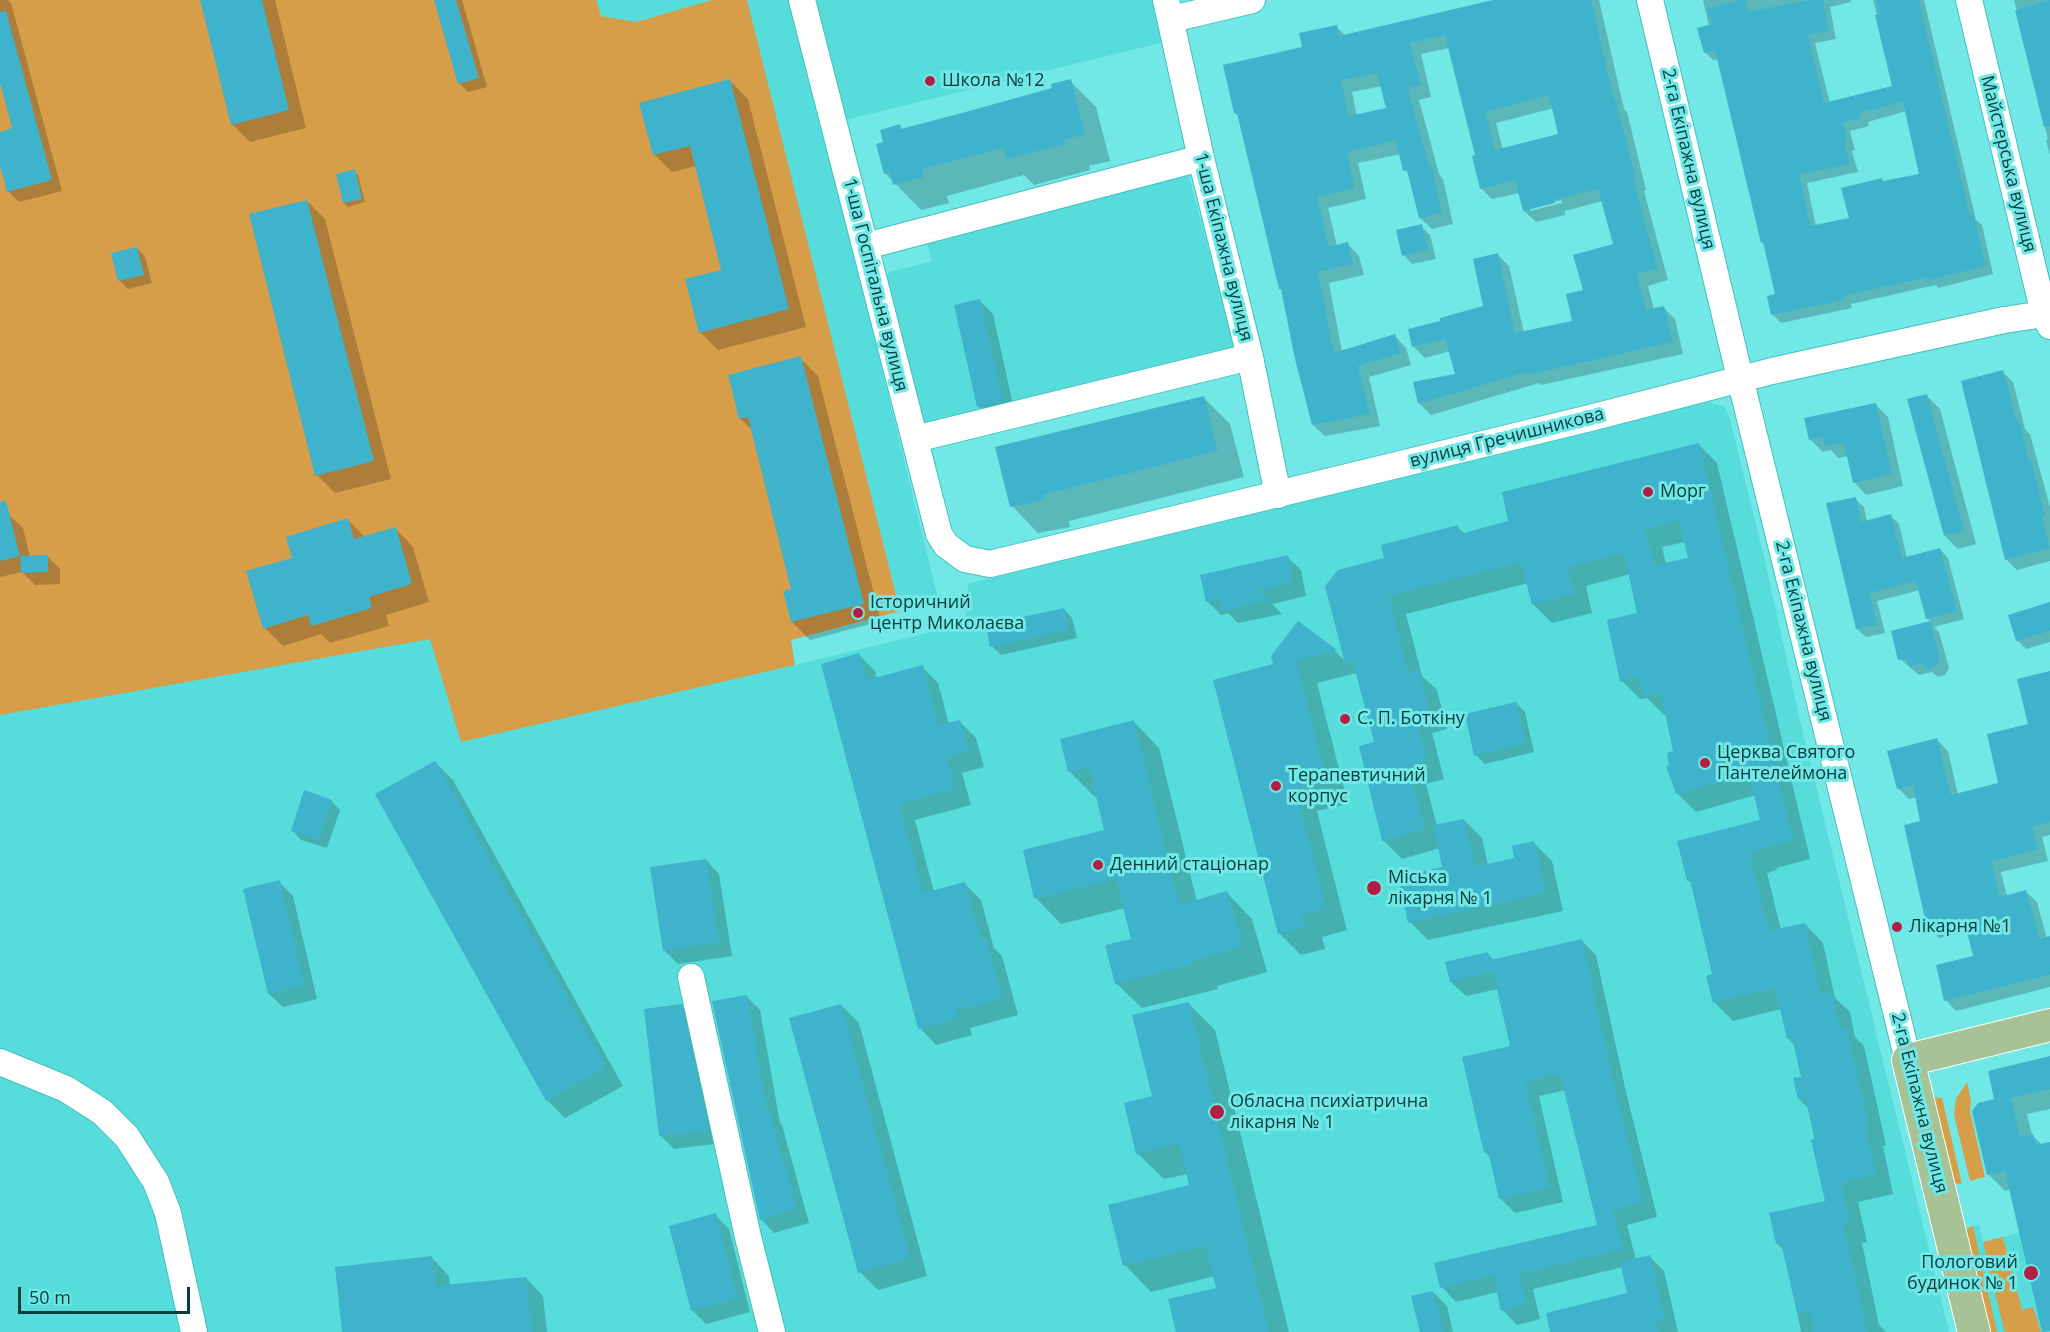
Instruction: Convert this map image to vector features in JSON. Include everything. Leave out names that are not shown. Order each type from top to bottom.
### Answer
[{"type":"main road","points":[[1908,1060],[2050,1025]]},
{"type":"main road","name":"2-га Екіпажна вулиця","points":[[1908,1060],[1974,1332]]},
{"type":"street","name":"1-ша Госпітальна вулиця","points":[[802,0],[939,534],[946,545],[965,559]]},
{"type":"street","points":[[1169,10],[1252,0]]},
{"type":"street","name":"2-га Екіпажна вулиця","points":[[1650,0],[1740,378],[1908,1060]]},
{"type":"street","name":"Майстерська вулиця","points":[[1969,0],[2048,318]]},
{"type":"street","name":"1-ша Екіпажна вулиця","points":[[1169,10],[1201,158],[1250,357],[1278,495]]},
{"type":"street","points":[[866,246],[1201,158]]},
{"type":"street","name":"вулиця Гречишникова","points":[[965,559],[990,564],[1678,396],[1740,378],[1992,323],[2048,318]]},
{"type":"street","points":[[915,439],[1250,357]]},
{"type":"street","points":[[691,977],[748,1237],[772,1332]]},
{"type":"street","points":[[0,1062],[66,1089],[102,1112],[128,1137],[156,1182],[168,1213],[194,1332]]},
{"type":"shaded area","points":[[0,0],[792,0],[938,599],[791,640],[795,665],[965,624],[968,584],[1700,400],[1724,406],[1729,416],[1765,561],[1799,716],[1949,1332],[0,1332]]},
{"type":"shaded area","points":[[0,0],[596,0],[601,16],[636,22],[712,0],[747,0],[900,611],[791,640],[795,665],[461,742],[430,639],[0,715]]},
{"type":"shaded area","name":"Школа №12","points":[[815,0],[1155,0],[1164,42],[845,120]]},
{"type":"shaded area","points":[[1186,166],[1235,347],[925,427],[885,278],[890,272],[932,261],[925,236]]},
{"type":"shaded area","points":[[1967,1082],[1971,1101],[1970,1111],[1985,1177],[1970,1181],[1954,1115],[1956,1099]]},
{"type":"shaded area","points":[[1931,1097],[1942,1098],[1962,1184],[1952,1183]]},
{"type":"shaded area","points":[[1979,1225],[1983,1242],[2050,1225],[2050,1332],[1988,1332],[1968,1228]]},
{"type":"shaded area","points":[[1973,1226],[1997,1332],[1988,1332],[1964,1230]]},
{"type":"shaded area","points":[[2003,1237],[2022,1310],[2033,1307],[2041,1332],[2007,1332],[2004,1330],[1983,1242]]},
{"type":"building","points":[[200,0],[262,0],[289,110],[231,125]]},
{"type":"building","points":[[434,0],[456,0],[479,78],[458,84]]},
{"type":"building","points":[[1493,0],[1591,0],[1614,99],[1636,179],[1633,179],[1658,269],[1637,274],[1646,310],[1664,306],[1673,342],[1528,375],[1527,372],[1418,404],[1413,382],[1455,374],[1445,339],[1412,347],[1408,329],[1483,306],[1473,259],[1498,253],[1515,333],[1572,321],[1566,294],[1583,290],[1573,255],[1613,244],[1598,189],[1554,200],[1555,203],[1523,211],[1515,180],[1480,189],[1472,156],[1475,155],[1445,35],[1410,43],[1421,85],[1408,88],[1429,166],[1432,165],[1442,213],[1419,218],[1407,170],[1403,171],[1396,141],[1347,152],[1355,188],[1317,197],[1329,247],[1348,242],[1353,264],[1318,272],[1334,353],[1395,334],[1401,353],[1358,366],[1370,414],[1312,425],[1295,359],[1281,289],[1279,289],[1237,113],[1234,113],[1223,65],[1302,47],[1299,33],[1337,25],[1339,36]],"holes":[[[1377,73],[1386,108],[1349,116],[1341,80]],[[1549,95],[1558,134],[1495,150],[1486,112]]]},
{"type":"building","points":[[1739,0],[1745,0],[1748,12],[1810,0],[1823,0],[1829,31],[1808,35],[1824,103],[1892,86],[1875,15],[1880,14],[1876,0],[1919,0],[1970,216],[1974,215],[1986,266],[1844,296],[1845,300],[1771,315],[1767,296],[1775,294],[1715,50],[1704,53],[1697,28],[1712,24],[1707,9]],"holes":[[[1903,102],[1919,174],[1883,181],[1882,178],[1841,188],[1849,218],[1810,226],[1800,175],[1850,164],[1843,123],[1861,118],[1860,113]]]},
{"type":"building","points":[[2050,0],[2050,126],[2044,127],[2015,10]]},
{"type":"building","points":[[6,11],[52,180],[7,192],[0,166],[0,132],[12,128],[0,83],[0,12]]},
{"type":"building","points":[[730,79],[789,309],[699,333],[685,279],[721,270],[690,146],[653,155],[639,103]]},
{"type":"building","points":[[1071,79],[1085,134],[1064,140],[1065,144],[1007,159],[1003,148],[922,169],[924,177],[893,185],[890,172],[884,174],[876,144],[883,142],[880,130],[900,124],[901,129],[962,113],[1052,88],[1051,84]]},
{"type":"building","points":[[355,169],[362,199],[343,203],[336,174]]},
{"type":"building","points":[[307,200],[374,461],[315,476],[249,214]]},
{"type":"building","points":[[1422,224],[1428,250],[1402,256],[1396,230]]},
{"type":"building","points":[[137,247],[144,275],[118,281],[111,253]]},
{"type":"building","points":[[980,299],[1003,401],[977,407],[954,305]]},
{"type":"building","points":[[801,356],[864,604],[791,622],[783,591],[791,589],[748,417],[739,419],[728,375]]},
{"type":"building","points":[[2003,370],[2017,423],[2020,422],[2029,461],[2031,460],[2037,482],[2050,548],[2005,560],[1961,381]]},
{"type":"building","points":[[1927,394],[1964,531],[1944,536],[1907,399]]},
{"type":"building","points":[[1204,396],[1218,451],[1043,495],[1045,500],[1010,507],[995,447]]},
{"type":"building","points":[[1876,403],[1892,474],[1853,483],[1844,443],[1825,446],[1823,437],[1809,440],[1804,418]]},
{"type":"building","points":[[1699,443],[1793,841],[1759,849],[1759,852],[1750,854],[1769,931],[1805,923],[1821,995],[1832,992],[1840,1028],[1846,1026],[1869,1127],[1865,1128],[1876,1175],[1841,1183],[1849,1224],[1844,1225],[1867,1332],[1814,1332],[1810,1310],[1797,1313],[1781,1243],[1776,1244],[1769,1213],[1825,1201],[1811,1140],[1815,1139],[1805,1097],[1798,1099],[1793,1078],[1801,1077],[1792,1037],[1787,1039],[1775,988],[1713,1003],[1706,976],[1712,974],[1690,880],[1687,881],[1677,841],[1760,820],[1749,774],[1676,794],[1666,766],[1669,766],[1667,753],[1673,751],[1661,694],[1644,697],[1640,677],[1620,682],[1607,620],[1637,613],[1624,553],[1568,567],[1575,594],[1532,605],[1521,562],[1389,596],[1408,673],[1419,670],[1429,711],[1415,715],[1427,761],[1408,766],[1425,829],[1382,841],[1359,746],[1374,742],[1353,662],[1345,664],[1325,586],[1338,570],[1384,558],[1381,545],[1458,525],[1460,534],[1508,521],[1502,492]],"holes":[[[1679,521],[1688,558],[1654,565],[1645,529]]]},
{"type":"building","points":[[1856,497],[1861,522],[1891,514],[1902,558],[1940,548],[1957,611],[1926,619],[1916,581],[1870,593],[1877,625],[1856,629],[1826,503]]},
{"type":"building","points":[[6,501],[20,556],[0,561],[0,502]]},
{"type":"building","points":[[348,518],[354,539],[396,527],[412,584],[369,597],[372,608],[311,626],[308,615],[263,629],[246,571],[292,558],[286,537]]},
{"type":"building","points":[[48,555],[48,572],[21,573],[20,556]]},
{"type":"building","points":[[1288,555],[1293,582],[1258,591],[1270,600],[1223,611],[1220,599],[1206,602],[1200,575]]},
{"type":"building","points":[[2050,602],[2050,631],[2016,641],[2008,615]]},
{"type":"building","points":[[1064,608],[1069,630],[990,647],[986,625]]},
{"type":"building","name":"Терапевтичний корпус","points":[[1298,621],[1337,650],[1296,661],[1327,782],[1296,790],[1326,908],[1300,915],[1304,927],[1278,934],[1213,680],[1273,664],[1271,656]]},
{"type":"building","points":[[1930,621],[1940,659],[1936,666],[1928,669],[1921,664],[1909,666],[1907,659],[1898,660],[1891,631]]},
{"type":"building","points":[[859,653],[867,680],[923,665],[938,725],[960,720],[968,751],[947,757],[955,789],[899,804],[923,893],[965,882],[981,940],[986,938],[1002,999],[955,1011],[957,1019],[918,1029],[821,664]]},
{"type":"building","points":[[2050,671],[2050,822],[2032,826],[2038,850],[1991,861],[2000,897],[2026,890],[2040,939],[2050,936],[2050,975],[1944,1001],[1936,965],[1973,956],[1964,920],[1927,928],[1904,825],[1920,821],[1913,785],[1897,789],[1887,751],[1937,738],[1951,795],[1998,783],[1987,734],[2028,724],[2017,679]]},
{"type":"building","points":[[1516,702],[1526,744],[1474,756],[1465,714]]},
{"type":"building","name":"Денний стаціонар","points":[[1134,720],[1179,905],[1227,891],[1243,946],[1193,961],[1194,964],[1115,984],[1105,945],[1131,939],[1116,879],[1034,899],[1023,850],[1104,830],[1089,767],[1068,772],[1060,739]]},
{"type":"building","points":[[435,761],[606,1067],[546,1101],[375,794]]},
{"type":"building","points":[[304,790],[332,800],[319,840],[291,831]]},
{"type":"building","points":[[1464,819],[1475,867],[1514,858],[1512,846],[1534,841],[1545,893],[1408,923],[1398,877],[1442,867],[1434,825]]},
{"type":"building","points":[[706,859],[719,942],[663,951],[650,867]]},
{"type":"building","points":[[280,880],[304,986],[268,994],[243,889]]},
{"type":"building","points":[[1582,939],[1643,1202],[1613,1210],[1623,1249],[1519,1274],[1527,1304],[1501,1311],[1493,1275],[1440,1288],[1434,1263],[1597,1225],[1560,1074],[1525,1082],[1550,1188],[1499,1199],[1488,1151],[1484,1153],[1462,1057],[1510,1046],[1493,972],[1450,982],[1445,962],[1488,952],[1490,960]]},
{"type":"building","points":[[747,995],[767,1110],[769,1110],[797,1209],[760,1220],[712,1001]]},
{"type":"building","points":[[1189,1002],[1269,1332],[1176,1332],[1168,1299],[1216,1288],[1206,1246],[1123,1266],[1108,1205],[1189,1185],[1179,1143],[1136,1154],[1124,1103],[1152,1096],[1132,1015]]},
{"type":"building","points":[[682,1004],[709,1130],[659,1136],[644,1009]]},
{"type":"building","points":[[841,1004],[910,1258],[858,1273],[789,1018]]},
{"type":"building","points":[[2050,1056],[2050,1089],[2011,1098],[2020,1137],[2033,1134],[2036,1145],[2050,1142],[2050,1331],[2042,1332],[2005,1171],[1987,1175],[1972,1111],[1978,1103],[1994,1099],[1988,1071]]},
{"type":"building","points":[[716,1213],[738,1299],[691,1311],[669,1226]]},
{"type":"building","points":[[1650,1255],[1665,1319],[1656,1321],[1659,1332],[1550,1332],[1546,1313],[1627,1293],[1620,1262]]},
{"type":"building","points":[[432,1256],[435,1286],[526,1277],[532,1332],[342,1332],[335,1267]]},
{"type":"building","points":[[1433,1291],[1443,1332],[1420,1332],[1411,1296]]},
{"type":"place","name":"Школа №12","points":[[930,81]]},
{"type":"place","name":"Морг","points":[[1648,492]]},
{"type":"place","name":"Історичний центр Миколаєва","points":[[858,613]]},
{"type":"place","name":"С. П. Боткіну","points":[[1345,719]]},
{"type":"place","name":"Церква Святого Пантелеймона","points":[[1705,763]]},
{"type":"place","name":"Терапевтичний корпус","points":[[1276,786]]},
{"type":"place","name":"Денний стаціонар","points":[[1098,865]]},
{"type":"place","name":"Міська лікарня № 1","points":[[1374,888]]},
{"type":"place","name":"Лікарня №1","points":[[1897,927]]},
{"type":"place","name":"Обласна психіатрична лікарня № 1","points":[[1217,1112]]},
{"type":"place","name":"Пологовий будинок № 1","points":[[2031,1273]]}]
